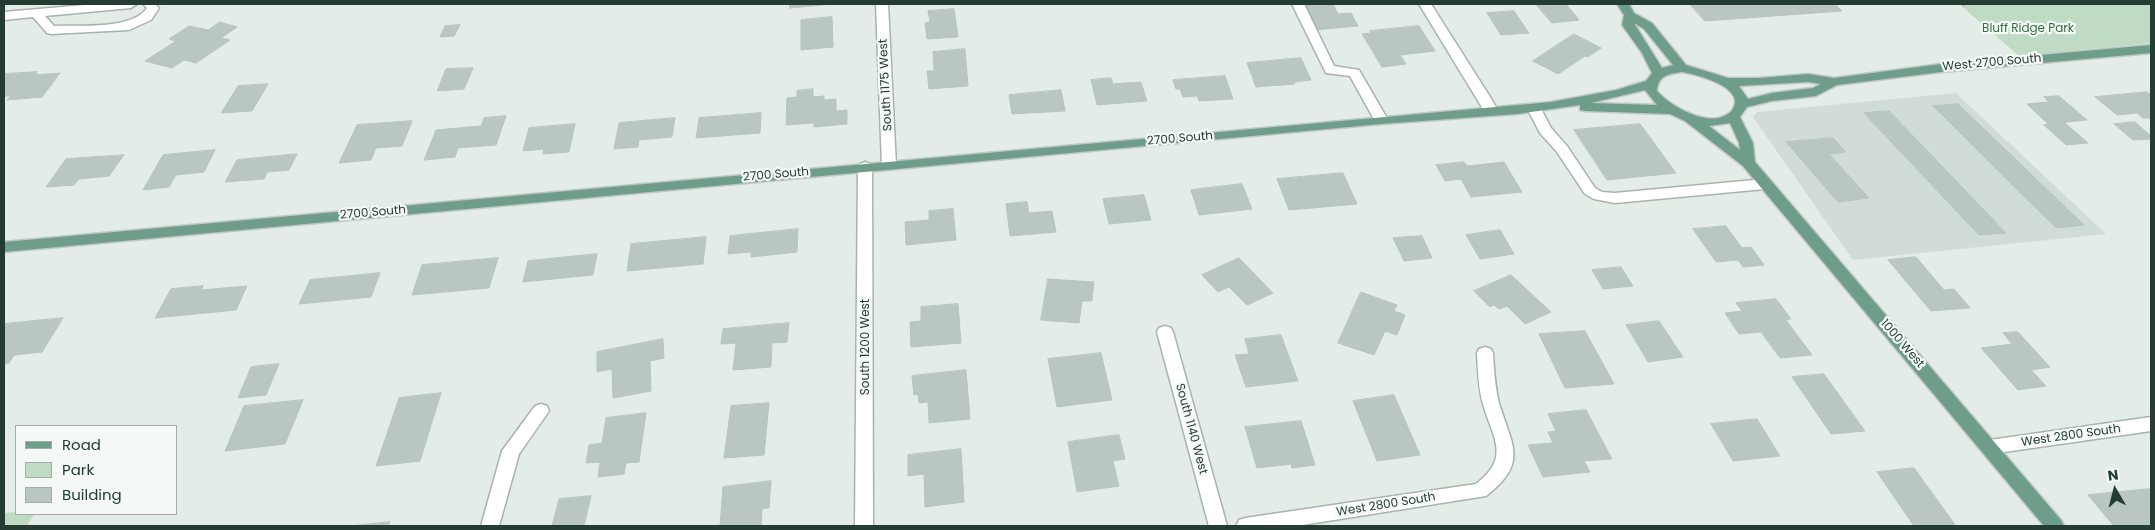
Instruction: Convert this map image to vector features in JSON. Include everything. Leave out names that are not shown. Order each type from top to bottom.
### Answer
[{"type":"main road","points":[[1623,4],[1630,15],[1648,26],[1682,68]]},
{"type":"main road","points":[[1630,15],[1628,25],[1648,53],[1658,73]]},
{"type":"main road","name":"West 2700 South","points":[[1726,82],[1759,82],[1808,78],[1834,82],[1941,68],[2151,49]]},
{"type":"main road","points":[[1549,106],[1669,110],[1690,118],[1714,121],[1733,117],[1739,111],[1742,104],[1740,97],[1726,82],[1703,72],[1682,68],[1658,73],[1652,78],[1650,84],[1655,97],[1669,110]]},
{"type":"main road","name":"West 2700 South","points":[[1742,104],[1772,96],[1816,92],[1834,82]]},
{"type":"main road","points":[[1549,106],[1617,95],[1650,84]]},
{"type":"main road","name":"2700 South","points":[[4,247],[1549,106]]},
{"type":"main road","points":[[1733,117],[1746,144],[1748,163]]},
{"type":"main road","name":"1000 West","points":[[1690,118],[1748,163],[2055,526]]},
{"type":"street","points":[[4,16],[131,4]]},
{"type":"street","points":[[36,13],[51,30],[128,26],[147,17],[154,8],[149,4]]},
{"type":"street","name":"South 1175 West","points":[[882,4],[889,166]]},
{"type":"street","points":[[1298,4],[1330,70],[1355,73],[1381,120]]},
{"type":"street","points":[[1425,4],[1486,100],[1490,111]]},
{"type":"street","points":[[1534,108],[1545,130],[1562,149],[1590,191],[1599,196],[1615,198],[1765,184]]},
{"type":"street","name":"South 1200 West","points":[[864,526],[865,167]]},
{"type":"street","name":"South 1140 West","points":[[1165,332],[1218,526]]},
{"type":"street","name":"West 2800 South","points":[[1245,526],[1480,491],[1494,482],[1503,465],[1506,444],[1488,392],[1485,353]]},
{"type":"street","points":[[490,526],[511,451],[541,411]]},
{"type":"street","name":"West 2800 South","points":[[1990,447],[2151,424]]},
{"type":"shaded area","points":[[1956,93],[2106,234],[1853,260],[1753,117],[1757,112]]},
{"type":"green space","name":"Bluff Ridge Park","points":[[1959,4],[2151,4],[2151,43],[2019,56]]},
{"type":"green space","points":[[15,512],[15,515],[33,515],[27,526],[4,526],[4,513]]},
{"type":"building","points":[[790,4],[833,4],[790,8]]},
{"type":"building","points":[[1302,4],[1333,4],[1338,14],[1351,13],[1358,26],[1315,30]]},
{"type":"building","points":[[1536,4],[1566,4],[1579,20],[1552,23]]},
{"type":"building","points":[[1690,4],[1835,4],[1842,11],[1705,21]]},
{"type":"building","points":[[954,9],[958,37],[927,39],[925,23],[930,22],[928,11]]},
{"type":"building","points":[[1514,11],[1529,33],[1501,35],[1487,13]]},
{"type":"building","points":[[832,17],[833,47],[801,50],[801,20]]},
{"type":"building","points":[[220,22],[237,27],[221,38],[230,40],[196,63],[184,60],[172,68],[145,61],[176,41],[169,39],[189,26],[208,30]]},
{"type":"building","points":[[460,25],[454,36],[440,37],[445,26]]},
{"type":"building","points":[[1419,26],[1435,51],[1400,55],[1406,64],[1382,67],[1362,34],[1371,33],[1370,31]]},
{"type":"building","points":[[1574,34],[1601,48],[1558,74],[1533,61]]},
{"type":"building","points":[[965,49],[968,86],[929,89],[927,71],[934,71],[933,52]]},
{"type":"building","points":[[1301,58],[1311,80],[1294,82],[1295,84],[1256,87],[1247,63]]},
{"type":"building","points":[[473,68],[464,89],[437,91],[446,69]]},
{"type":"building","points":[[37,72],[35,75],[60,73],[42,97],[7,100],[11,96],[4,96],[4,74]]},
{"type":"building","points":[[1225,76],[1233,99],[1199,101],[1197,96],[1183,97],[1180,89],[1176,89],[1173,80]]},
{"type":"building","points":[[1111,78],[1113,84],[1141,82],[1147,101],[1097,105],[1091,80]]},
{"type":"building","points":[[268,84],[252,111],[221,113],[238,86]]},
{"type":"building","points":[[813,89],[813,97],[824,96],[824,100],[836,99],[836,111],[847,110],[847,124],[814,127],[814,123],[786,125],[787,98],[797,97],[797,91]]},
{"type":"building","points":[[1061,90],[1065,111],[1012,114],[1009,95]]},
{"type":"building","points":[[2147,92],[2151,95],[2151,118],[2143,118],[2137,113],[2117,115],[2095,97]]},
{"type":"building","points":[[2059,96],[2087,120],[2048,124],[2027,104],[2049,102],[2044,97]]},
{"type":"building","points":[[1958,104],[2084,225],[2056,228],[1933,106]]},
{"type":"building","points":[[1889,111],[2006,233],[1979,235],[1864,113]]},
{"type":"building","points":[[761,113],[760,133],[696,138],[699,118]]},
{"type":"building","points":[[506,116],[496,145],[458,148],[455,157],[424,160],[436,130],[481,126],[484,118]]},
{"type":"building","points":[[675,118],[672,137],[639,140],[638,147],[614,149],[619,123]]},
{"type":"building","points":[[412,121],[402,146],[376,148],[371,160],[339,163],[357,125]]},
{"type":"building","points":[[2135,122],[2151,136],[2151,139],[2133,140],[2114,124]]},
{"type":"building","points":[[2065,123],[2088,143],[2066,145],[2044,125]]},
{"type":"building","points":[[575,124],[569,152],[543,154],[544,149],[523,151],[529,128]]},
{"type":"building","points":[[1640,124],[1676,173],[1607,180],[1574,130]]},
{"type":"building","points":[[1833,138],[1846,152],[1829,154],[1869,198],[1838,202],[1786,142]]},
{"type":"building","points":[[215,150],[204,172],[176,175],[169,187],[143,190],[163,155]]},
{"type":"building","points":[[297,154],[289,170],[267,172],[264,179],[225,182],[237,160]]},
{"type":"building","points":[[124,155],[109,176],[79,179],[74,185],[46,187],[66,159]]},
{"type":"building","points":[[1464,162],[1467,166],[1504,162],[1522,192],[1471,197],[1461,179],[1445,181],[1436,165]]},
{"type":"building","points":[[1343,173],[1357,204],[1289,210],[1277,179]]},
{"type":"building","points":[[1242,184],[1252,209],[1199,215],[1191,190]]},
{"type":"building","points":[[1144,195],[1151,220],[1109,224],[1103,199]]},
{"type":"building","points":[[1027,202],[1029,213],[1052,211],[1056,232],[1010,236],[1006,204]]},
{"type":"building","points":[[953,209],[956,240],[906,245],[905,222],[929,220],[929,211]]},
{"type":"building","points":[[1726,226],[1742,248],[1751,247],[1764,265],[1743,267],[1738,260],[1716,262],[1693,229]]},
{"type":"building","points":[[798,229],[797,252],[751,257],[751,252],[728,254],[730,236]]},
{"type":"building","points":[[1500,230],[1514,254],[1480,259],[1466,235]]},
{"type":"building","points":[[1422,236],[1432,258],[1404,261],[1393,238]]},
{"type":"building","points":[[706,237],[703,264],[627,271],[631,244]]},
{"type":"building","points":[[597,254],[593,275],[523,282],[528,261]]},
{"type":"building","points":[[1916,257],[1944,290],[1954,289],[1970,308],[1931,311],[1888,260]]},
{"type":"building","points":[[498,258],[489,288],[412,295],[422,265]]},
{"type":"building","points":[[1239,258],[1273,293],[1247,305],[1229,287],[1218,292],[1202,275]]},
{"type":"building","points":[[1621,267],[1633,286],[1603,289],[1592,270]]},
{"type":"building","points":[[380,273],[371,297],[299,304],[310,280]]},
{"type":"building","points":[[1511,275],[1551,312],[1525,324],[1507,306],[1499,309],[1494,305],[1490,307],[1474,291]]},
{"type":"building","points":[[1048,279],[1094,282],[1092,301],[1082,301],[1079,323],[1041,320]]},
{"type":"building","points":[[203,286],[201,290],[247,286],[236,310],[155,318],[171,289]]},
{"type":"building","points":[[1361,292],[1397,305],[1394,311],[1405,315],[1397,335],[1385,331],[1374,355],[1338,343]]},
{"type":"building","points":[[1776,299],[1791,319],[1786,320],[1812,355],[1780,358],[1761,332],[1739,334],[1725,313],[1742,311],[1736,303]]},
{"type":"building","points":[[958,304],[961,343],[911,347],[910,322],[921,321],[921,307]]},
{"type":"building","points":[[63,318],[42,352],[14,355],[9,363],[4,364],[4,324]]},
{"type":"building","points":[[1659,321],[1683,357],[1648,362],[1626,325]]},
{"type":"building","points":[[789,323],[787,342],[772,343],[771,367],[733,370],[736,343],[721,344],[723,329]]},
{"type":"building","points":[[1585,331],[1614,384],[1565,388],[1539,334]]},
{"type":"building","points":[[2018,332],[2050,367],[2031,370],[2046,386],[2018,390],[1981,348],[2012,344],[2003,333]]},
{"type":"building","points":[[1281,335],[1298,381],[1246,387],[1235,355],[1249,354],[1245,339]]},
{"type":"building","points":[[663,339],[664,358],[650,361],[651,391],[613,398],[612,369],[597,372],[597,352]]},
{"type":"building","points":[[1101,353],[1112,400],[1057,407],[1048,359]]},
{"type":"building","points":[[279,364],[266,395],[238,398],[251,367]]},
{"type":"building","points":[[966,370],[970,419],[929,423],[928,402],[919,403],[918,394],[914,395],[912,376]]},
{"type":"building","points":[[1824,374],[1865,431],[1831,434],[1792,377]]},
{"type":"building","points":[[441,393],[420,461],[376,466],[399,398]]},
{"type":"building","points":[[1394,395],[1420,455],[1377,461],[1353,401]]},
{"type":"building","points":[[303,400],[285,444],[225,451],[244,406]]},
{"type":"building","points":[[769,403],[764,455],[724,458],[731,406]]},
{"type":"building","points":[[1586,410],[1612,459],[1584,461],[1590,472],[1543,477],[1528,445],[1553,443],[1548,432],[1556,431],[1548,414]]},
{"type":"building","points":[[646,413],[639,462],[626,463],[624,474],[598,477],[600,462],[586,463],[589,445],[602,443],[606,418]]},
{"type":"building","points":[[1757,419],[1780,456],[1733,461],[1711,424]]},
{"type":"building","points":[[1301,421],[1315,465],[1292,468],[1291,464],[1257,468],[1245,427]]},
{"type":"building","points":[[1119,435],[1125,459],[1113,461],[1119,486],[1077,492],[1068,442]]},
{"type":"building","points":[[961,449],[964,502],[925,507],[924,474],[908,476],[908,455]]},
{"type":"building","points":[[1914,468],[1956,526],[1914,526],[1877,472]]},
{"type":"building","points":[[771,481],[769,508],[762,509],[761,526],[720,526],[723,487]]},
{"type":"building","points":[[2149,489],[2151,491],[2151,526],[2114,526],[2088,495]]},
{"type":"building","points":[[591,496],[584,526],[552,526],[559,499]]},
{"type":"building","points":[[390,522],[388,526],[350,526]]}]
